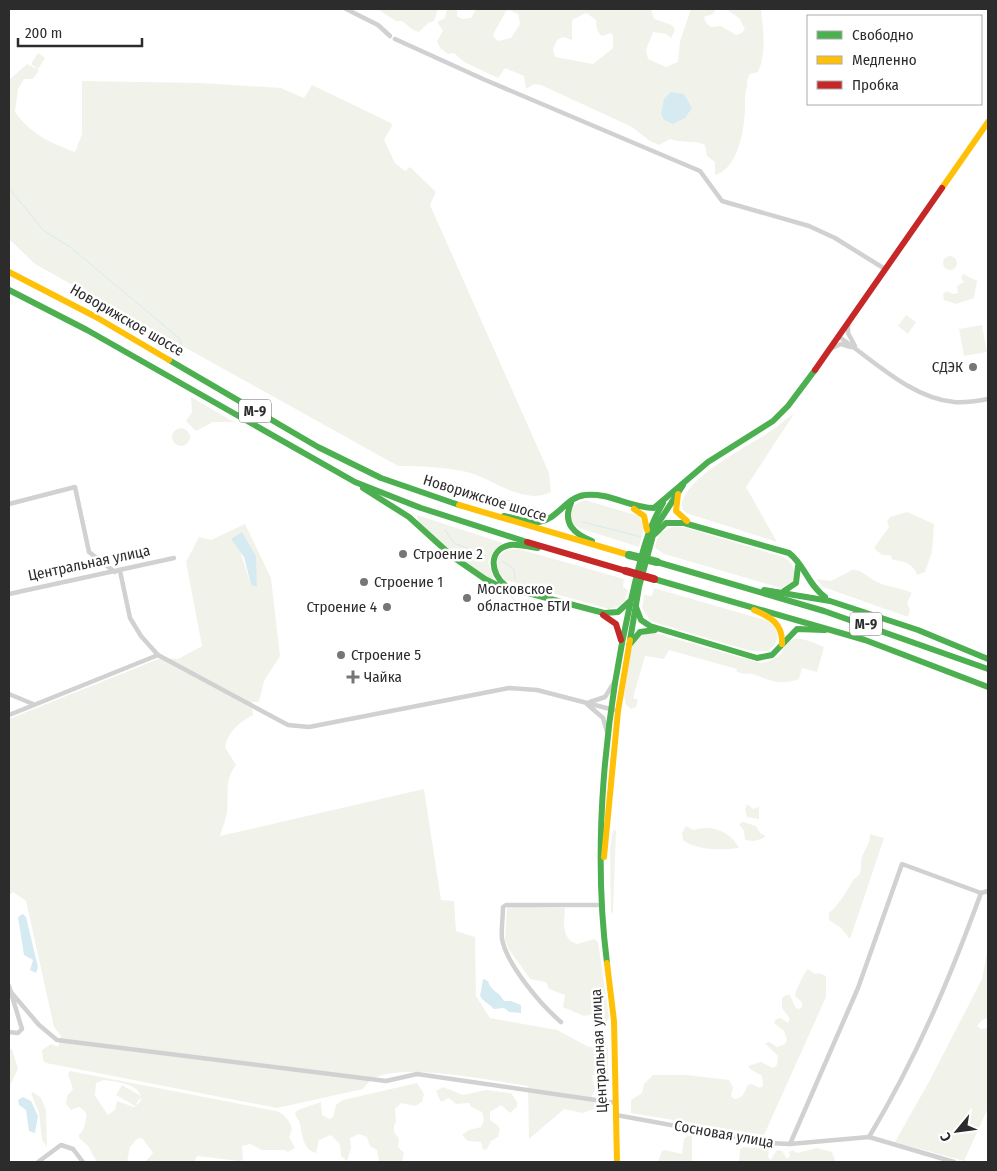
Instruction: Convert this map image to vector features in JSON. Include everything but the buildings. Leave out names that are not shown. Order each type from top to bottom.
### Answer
[{"type":"main road","points":[[575,499],[583,495],[596,496],[626,505],[654,508],[717,455],[764,428],[782,413],[988,122]]},
{"type":"main road","name":"Новорижское шоссе","points":[[9,272],[96,317],[339,458],[389,481],[480,512],[608,550],[741,585],[870,626],[988,669]]},
{"type":"main road","name":"Новорижское шоссе","points":[[9,290],[104,340],[352,480],[421,508],[555,551],[725,598],[829,630],[940,666],[988,687]]},
{"type":"main road","name":"М-9","points":[[352,480],[406,516],[471,573],[497,585],[514,588]]},
{"type":"main road","points":[[649,538],[686,480]]},
{"type":"main road","points":[[678,491],[676,511],[682,519],[692,524],[789,553],[796,558],[809,585],[830,600]]},
{"type":"main road","points":[[602,878],[616,678],[653,520],[668,496]]},
{"type":"main road","name":"М-9","points":[[480,512],[540,522],[551,518],[575,499]]},
{"type":"main road","name":"М-9","points":[[575,499],[566,514],[568,525],[580,537],[608,550]]},
{"type":"main road","points":[[626,505],[644,516],[649,538]]},
{"type":"main road","points":[[649,538],[666,523],[692,524]]},
{"type":"main road","name":"М-9","points":[[555,551],[509,545],[498,551],[492,562],[494,573],[503,584],[592,611],[616,613],[633,602],[641,620],[661,630],[757,658],[773,656],[788,636],[797,629],[829,630]]},
{"type":"main road","points":[[782,592],[792,587],[798,578],[798,566],[789,553]]},
{"type":"main road","points":[[741,585],[830,600],[918,630],[988,658]]},
{"type":"main road","name":"М-9","points":[[725,598],[775,620],[783,634],[781,647]]},
{"type":"main road","name":"М-9","points":[[592,611],[616,624],[624,646],[640,632],[661,630]]},
{"type":"main road","points":[[602,878],[600,841],[602,796],[608,738],[615,710],[624,646]]},
{"type":"main road","name":"Центральная улица","points":[[602,878],[604,946],[614,1021],[617,1162]]},
{"type":"street","points":[[346,9],[378,25],[390,36]]},
{"type":"street","points":[[395,39],[483,79],[700,171],[722,201],[809,226],[835,238],[885,269]]},
{"type":"street","points":[[849,320],[847,327],[849,337],[859,351]]},
{"type":"street","points":[[838,336],[908,385],[939,399],[964,402],[988,399]]},
{"type":"street","points":[[828,350],[842,344],[859,351]]},
{"type":"street","points":[[9,504],[74,487],[89,552],[91,556],[118,572],[130,618],[141,636],[158,655],[274,719],[298,727],[342,721],[499,689],[525,688],[615,710]]},
{"type":"street","name":"Центральная улица","points":[[9,594],[118,572],[174,558]]},
{"type":"street","points":[[9,715],[158,655]]},
{"type":"street","points":[[584,702],[596,702],[605,697],[616,678]]},
{"type":"street","points":[[9,694],[33,704]]},
{"type":"street","points":[[584,702],[603,718],[608,738]]},
{"type":"street","points":[[790,1144],[858,988],[902,864],[981,893],[988,891]]},
{"type":"street","points":[[869,1137],[910,1065],[932,1019],[953,970],[981,893]]},
{"type":"street","points":[[561,1022],[547,1010],[506,951],[502,938],[503,907],[506,905],[602,905]]},
{"type":"street","points":[[9,988],[39,1025],[57,1040],[379,1080],[417,1074],[616,1103]]},
{"type":"street","points":[[9,988],[22,1029],[18,1033],[9,1032]]},
{"type":"street","name":"Сосновая улица","points":[[616,1115],[769,1143],[790,1144],[869,1137],[954,1162]]},
{"type":"street","points":[[38,1162],[55,1148],[64,1145],[73,1149],[83,1162]]},
{"type":"shaded area","points":[[377,9],[438,9],[434,21],[428,23],[419,32]]},
{"type":"shaded area","points":[[447,9],[457,9],[457,16],[462,19],[471,18],[476,9],[651,9],[654,19],[672,25],[675,30],[671,38],[666,34],[653,32],[646,50],[648,59],[666,67],[678,62],[680,41],[691,9],[716,9],[713,14],[704,17],[706,23],[711,27],[721,26],[736,35],[742,33],[745,29],[739,18],[726,9],[761,9],[764,41],[763,57],[758,72],[750,74],[747,80],[743,130],[736,153],[724,171],[715,175],[715,162],[707,156],[705,145],[670,139],[659,145],[650,141],[632,127],[541,85],[534,84],[526,89],[524,76],[505,68],[498,78],[464,62],[454,53],[448,54],[440,48],[437,41],[443,31],[437,22],[445,18]],"holes":[[[509,10],[518,14],[520,24],[511,38],[498,41],[493,36],[494,33],[506,11]],[[586,13],[596,20],[597,29],[602,36],[611,33],[613,35],[613,48],[593,64],[555,57],[553,49],[557,40],[563,37],[572,40],[572,20]]]},
{"type":"shaded area","points":[[38,53],[45,58],[38,69],[31,64]]},
{"type":"shaded area","points":[[27,64],[39,70],[33,79],[24,79],[18,89],[15,112],[34,132],[57,145],[75,152],[82,134],[82,81],[201,83],[281,88],[304,98],[312,85],[391,123],[392,126],[384,140],[395,163],[405,171],[410,167],[436,192],[430,205],[549,473],[551,492],[530,496],[519,494],[467,472],[433,467],[398,466],[35,264],[9,239],[9,80]]},
{"type":"shaded area","points":[[950,256],[955,258],[957,263],[955,268],[950,270],[945,268],[943,263],[945,258]]},
{"type":"shaded area","points":[[963,274],[977,281],[974,298],[956,304],[944,300],[943,294],[947,291],[953,294],[958,293],[957,286],[964,282],[961,278]]},
{"type":"shaded area","points":[[906,315],[916,322],[908,334],[898,326]]},
{"type":"shaded area","points":[[982,325],[987,352],[964,356],[959,329]]},
{"type":"shaded area","points":[[191,397],[234,422],[213,422],[196,431],[186,421],[192,412]]},
{"type":"shaded area","points":[[794,414],[746,487],[777,542],[686,513],[682,508],[684,497],[703,475]]},
{"type":"shaded area","points":[[181,428],[187,431],[190,437],[187,443],[181,446],[175,443],[172,437],[175,431]]},
{"type":"shaded area","points":[[585,500],[639,516],[644,527],[639,547],[579,528],[571,523],[570,514],[572,508],[577,503]]},
{"type":"shaded area","points":[[907,512],[934,524],[932,552],[925,572],[917,575],[914,568],[908,564],[893,560],[890,555],[882,555],[874,548],[889,527],[887,522],[890,517]]},
{"type":"shaded area","points":[[417,515],[503,543],[493,552],[488,562],[494,580],[462,563],[418,521]]},
{"type":"shaded area","points":[[245,524],[271,578],[280,656],[264,681],[259,702],[252,702],[253,715],[235,728],[229,736],[225,747],[236,765],[228,782],[227,812],[220,836],[424,789],[441,900],[454,901],[456,931],[475,937],[476,996],[490,1018],[557,1030],[589,1047],[608,1048],[608,1075],[592,1075],[595,1089],[590,1101],[598,1104],[597,1108],[582,1113],[564,1109],[529,1139],[528,1086],[493,1080],[447,1074],[402,1072],[384,1075],[371,1080],[363,1089],[277,1108],[46,1063],[43,1060],[42,1050],[51,1044],[58,1047],[61,1036],[54,1027],[26,901],[13,892],[9,895],[9,719],[161,658],[178,659],[202,646],[186,562],[199,537],[211,540]],"holes":[[[246,540],[253,551],[257,587],[251,585],[240,551]]]},
{"type":"shaded area","points":[[672,527],[683,527],[783,557],[793,567],[793,581],[781,588],[664,554],[654,547],[660,533]]},
{"type":"shaded area","points":[[519,549],[624,579],[623,587],[628,590],[625,598],[617,607],[609,609],[505,580],[497,569],[498,557],[506,550]]},
{"type":"shaded area","points":[[852,570],[862,572],[881,584],[912,593],[907,603],[910,610],[908,617],[823,587],[816,579],[831,581]]},
{"type":"shaded area","points":[[654,588],[768,621],[777,632],[777,640],[768,651],[751,651],[656,623],[649,619],[642,608],[644,595],[652,596]]},
{"type":"shaded area","points":[[655,633],[760,663],[772,660],[779,655],[791,640],[808,641],[824,647],[817,672],[802,668],[799,679],[783,682],[742,673],[736,671],[737,669],[669,650],[664,659],[645,656],[633,698],[638,700],[636,707],[631,709],[626,705],[624,696],[633,642],[642,634]]},
{"type":"shaded area","points":[[747,804],[753,809],[759,807],[759,819],[747,817],[745,810]]},
{"type":"shaded area","points":[[743,822],[756,826],[761,834],[765,835],[764,838],[754,841],[745,840],[744,831],[739,824]]},
{"type":"shaded area","points":[[686,826],[693,830],[706,828],[719,830],[731,837],[739,848],[710,849],[689,844],[683,840],[682,833]]},
{"type":"shaded area","points":[[616,830],[613,912],[611,914],[610,849],[613,831]]},
{"type":"shaded area","points":[[870,834],[884,838],[850,939],[841,928],[829,920],[829,913],[860,873],[861,859],[868,844]]},
{"type":"shaded area","points":[[510,906],[565,908],[565,929],[568,938],[577,944],[594,939],[598,942],[609,1017],[606,1024],[601,1024],[597,1013],[584,1016],[563,1007],[565,995],[549,989],[546,982],[530,979],[508,948],[505,940],[507,908]]},
{"type":"shaded area","points":[[988,947],[988,1018],[982,1020],[977,1026],[981,1029],[988,1028],[988,1108],[964,1161],[895,1142],[930,1080],[982,979]]},
{"type":"shaded area","points":[[808,969],[815,974],[819,973],[826,976],[826,997],[764,1135],[631,1113],[631,1100],[642,1093],[644,1084],[653,1075],[687,1075],[729,1080],[733,1087],[731,1096],[734,1099],[737,1099],[744,1093],[748,1085],[752,1084],[760,1088],[763,1085],[762,1076],[748,1066],[761,1062],[773,1068],[777,1065],[778,1056],[765,1043],[769,1042],[777,1047],[785,1044],[787,1040],[784,1031],[774,1023],[776,1019],[781,1018],[788,1023],[790,1019],[782,1008],[782,998],[786,995],[790,995],[795,1007],[799,1009],[802,1007],[802,1002],[795,996],[796,990]]},
{"type":"shaded area","points":[[9,1049],[12,1049],[18,1069],[9,1087]]},
{"type":"shaded area","points":[[70,1071],[276,1111],[287,1118],[290,1123],[292,1129],[289,1137],[295,1148],[288,1152],[285,1150],[262,1150],[250,1144],[242,1146],[243,1160],[239,1161],[197,1156],[194,1162],[145,1162],[153,1153],[143,1139],[138,1138],[130,1147],[127,1162],[97,1162],[88,1146],[79,1138],[79,1134],[83,1131],[85,1124],[85,1112],[79,1107],[71,1110],[66,1104],[67,1096],[73,1089],[68,1074]],"holes":[[[104,1080],[135,1088],[141,1096],[122,1085],[116,1095],[135,1106],[141,1097],[140,1102],[134,1107],[117,1101],[115,1110],[108,1115],[95,1096],[96,1083]]]},
{"type":"shaded area","points":[[417,1083],[424,1094],[422,1102],[415,1106],[401,1103],[395,1109],[396,1122],[394,1132],[399,1139],[398,1147],[404,1153],[402,1162],[379,1161],[377,1150],[370,1146],[367,1137],[359,1134],[350,1138],[351,1148],[347,1161],[341,1156],[340,1144],[331,1135],[319,1140],[316,1153],[308,1149],[300,1122],[295,1113],[298,1110],[321,1102],[322,1115],[329,1119],[333,1117],[336,1105],[343,1100]]},
{"type":"shaded area","points":[[443,1087],[463,1095],[486,1090],[511,1093],[517,1102],[517,1107],[510,1113],[501,1105],[490,1112],[490,1120],[500,1129],[498,1137],[491,1141],[487,1149],[483,1150],[481,1142],[468,1141],[462,1135],[469,1130],[481,1127],[484,1120],[482,1112],[471,1107],[469,1103],[456,1104],[449,1098],[441,1102],[436,1091]]},
{"type":"shaded area","points":[[33,1092],[41,1098],[46,1110],[47,1147],[42,1140],[39,1113],[31,1093]]},
{"type":"shaded area","points":[[692,1136],[692,1162],[658,1162],[662,1151],[665,1150],[682,1154],[684,1138]]},
{"type":"shaded area","points":[[743,1147],[769,1149],[768,1157],[771,1160],[777,1150],[782,1151],[787,1159],[790,1156],[789,1152],[793,1150],[797,1153],[817,1148],[832,1152],[835,1161],[739,1162],[740,1149]]},
{"type":"water","points":[[671,92],[684,94],[692,108],[685,118],[673,124],[664,120],[661,114],[664,99]]},
{"type":"water","points":[[242,532],[256,556],[257,587],[251,585],[244,557],[231,539]]},
{"type":"water","points":[[23,914],[26,917],[38,967],[36,973],[30,970],[33,960],[24,955],[18,917]]},
{"type":"water","points":[[483,979],[488,981],[504,1001],[511,1001],[521,1005],[521,1013],[509,1012],[504,1008],[494,1009],[484,1001],[480,996]]},
{"type":"water","points":[[23,1097],[31,1101],[38,1116],[35,1133],[29,1131],[26,1110],[19,1105],[18,1100]]},
{"type":"waterway","points":[[9,188],[43,230],[70,247],[180,339],[184,355]]},
{"type":"waterway","points":[[456,484],[539,510]]},
{"type":"waterway","points":[[583,522],[641,537]]},
{"type":"waterway","points":[[445,530],[454,543],[486,556]]},
{"type":"waterway","points":[[502,561],[514,569],[515,580]]},
{"type":"waterway","points":[[510,595],[519,605]]},
{"type":"traffic: fast","points":[[9,290],[87,330],[355,482],[421,508],[527,542]]},
{"type":"traffic: fast","points":[[169,360],[318,447],[381,478],[459,505]]},
{"type":"traffic: fast","points":[[504,516],[539,522],[552,517],[572,500],[585,495],[602,496],[637,506],[654,508],[708,462],[773,421],[788,406],[815,370]]},
{"type":"traffic: fast","points":[[630,640],[639,587],[655,528],[683,485]]},
{"type":"traffic: fast","points":[[363,488],[409,517],[453,557],[497,585],[604,613],[618,612],[629,602]]},
{"type":"traffic: fast","points":[[571,503],[568,516],[571,527],[580,535],[592,541]]},
{"type":"traffic: fast","points":[[607,963],[601,873],[601,827],[608,734],[622,644],[637,575],[647,538],[663,503]]},
{"type":"traffic: fast","points":[[655,534],[666,523],[684,523],[789,553],[799,563],[814,587],[825,597]]},
{"type":"traffic: fast","points":[[505,585],[494,569],[495,557],[498,552],[510,545],[538,548]]},
{"type":"traffic: fast","points":[[629,555],[657,562]]},
{"type":"traffic: fast","points":[[657,562],[824,611],[988,669]]},
{"type":"traffic: fast","points":[[784,591],[796,583],[798,566]]},
{"type":"traffic: fast","points":[[654,579],[865,640],[988,687]]},
{"type":"traffic: fast","points":[[764,590],[830,601],[918,630],[988,659]]},
{"type":"traffic: fast","points":[[636,607],[641,620],[650,626],[757,658],[772,655],[797,629],[825,630]]},
{"type":"traffic: fast","points":[[629,645],[640,632],[655,630]]},
{"type":"traffic: slow","points":[[942,188],[988,122]]},
{"type":"traffic: slow","points":[[9,272],[96,317],[169,360]]},
{"type":"traffic: slow","points":[[678,494],[676,511],[687,521]]},
{"type":"traffic: slow","points":[[459,505],[629,555]]},
{"type":"traffic: slow","points":[[634,509],[644,516],[647,530]]},
{"type":"traffic: slow","points":[[754,610],[766,615],[775,622],[782,637],[782,644]]},
{"type":"traffic: slow","points":[[604,857],[618,711],[630,640]]},
{"type":"traffic: slow","points":[[607,963],[614,1021],[617,1162]]},
{"type":"traffic: jam","points":[[815,370],[942,188]]},
{"type":"traffic: jam","points":[[527,542],[626,571]]},
{"type":"traffic: jam","points":[[626,571],[654,579]]},
{"type":"traffic: jam","points":[[603,615],[616,624],[621,640]]},
{"type":"place","name":"СДЭК","points":[[973,367]]},
{"type":"place","name":"Строение 2","points":[[403,554]]},
{"type":"place","name":"Строение 1","points":[[364,582]]},
{"type":"place","name":"Московское областное БТИ","points":[[467,598]]},
{"type":"place","name":"Строение 4","points":[[387,607]]},
{"type":"place","name":"Строение 5","points":[[341,655]]},
{"type":"place","name":"Чайка","points":[[353,677]]}]
